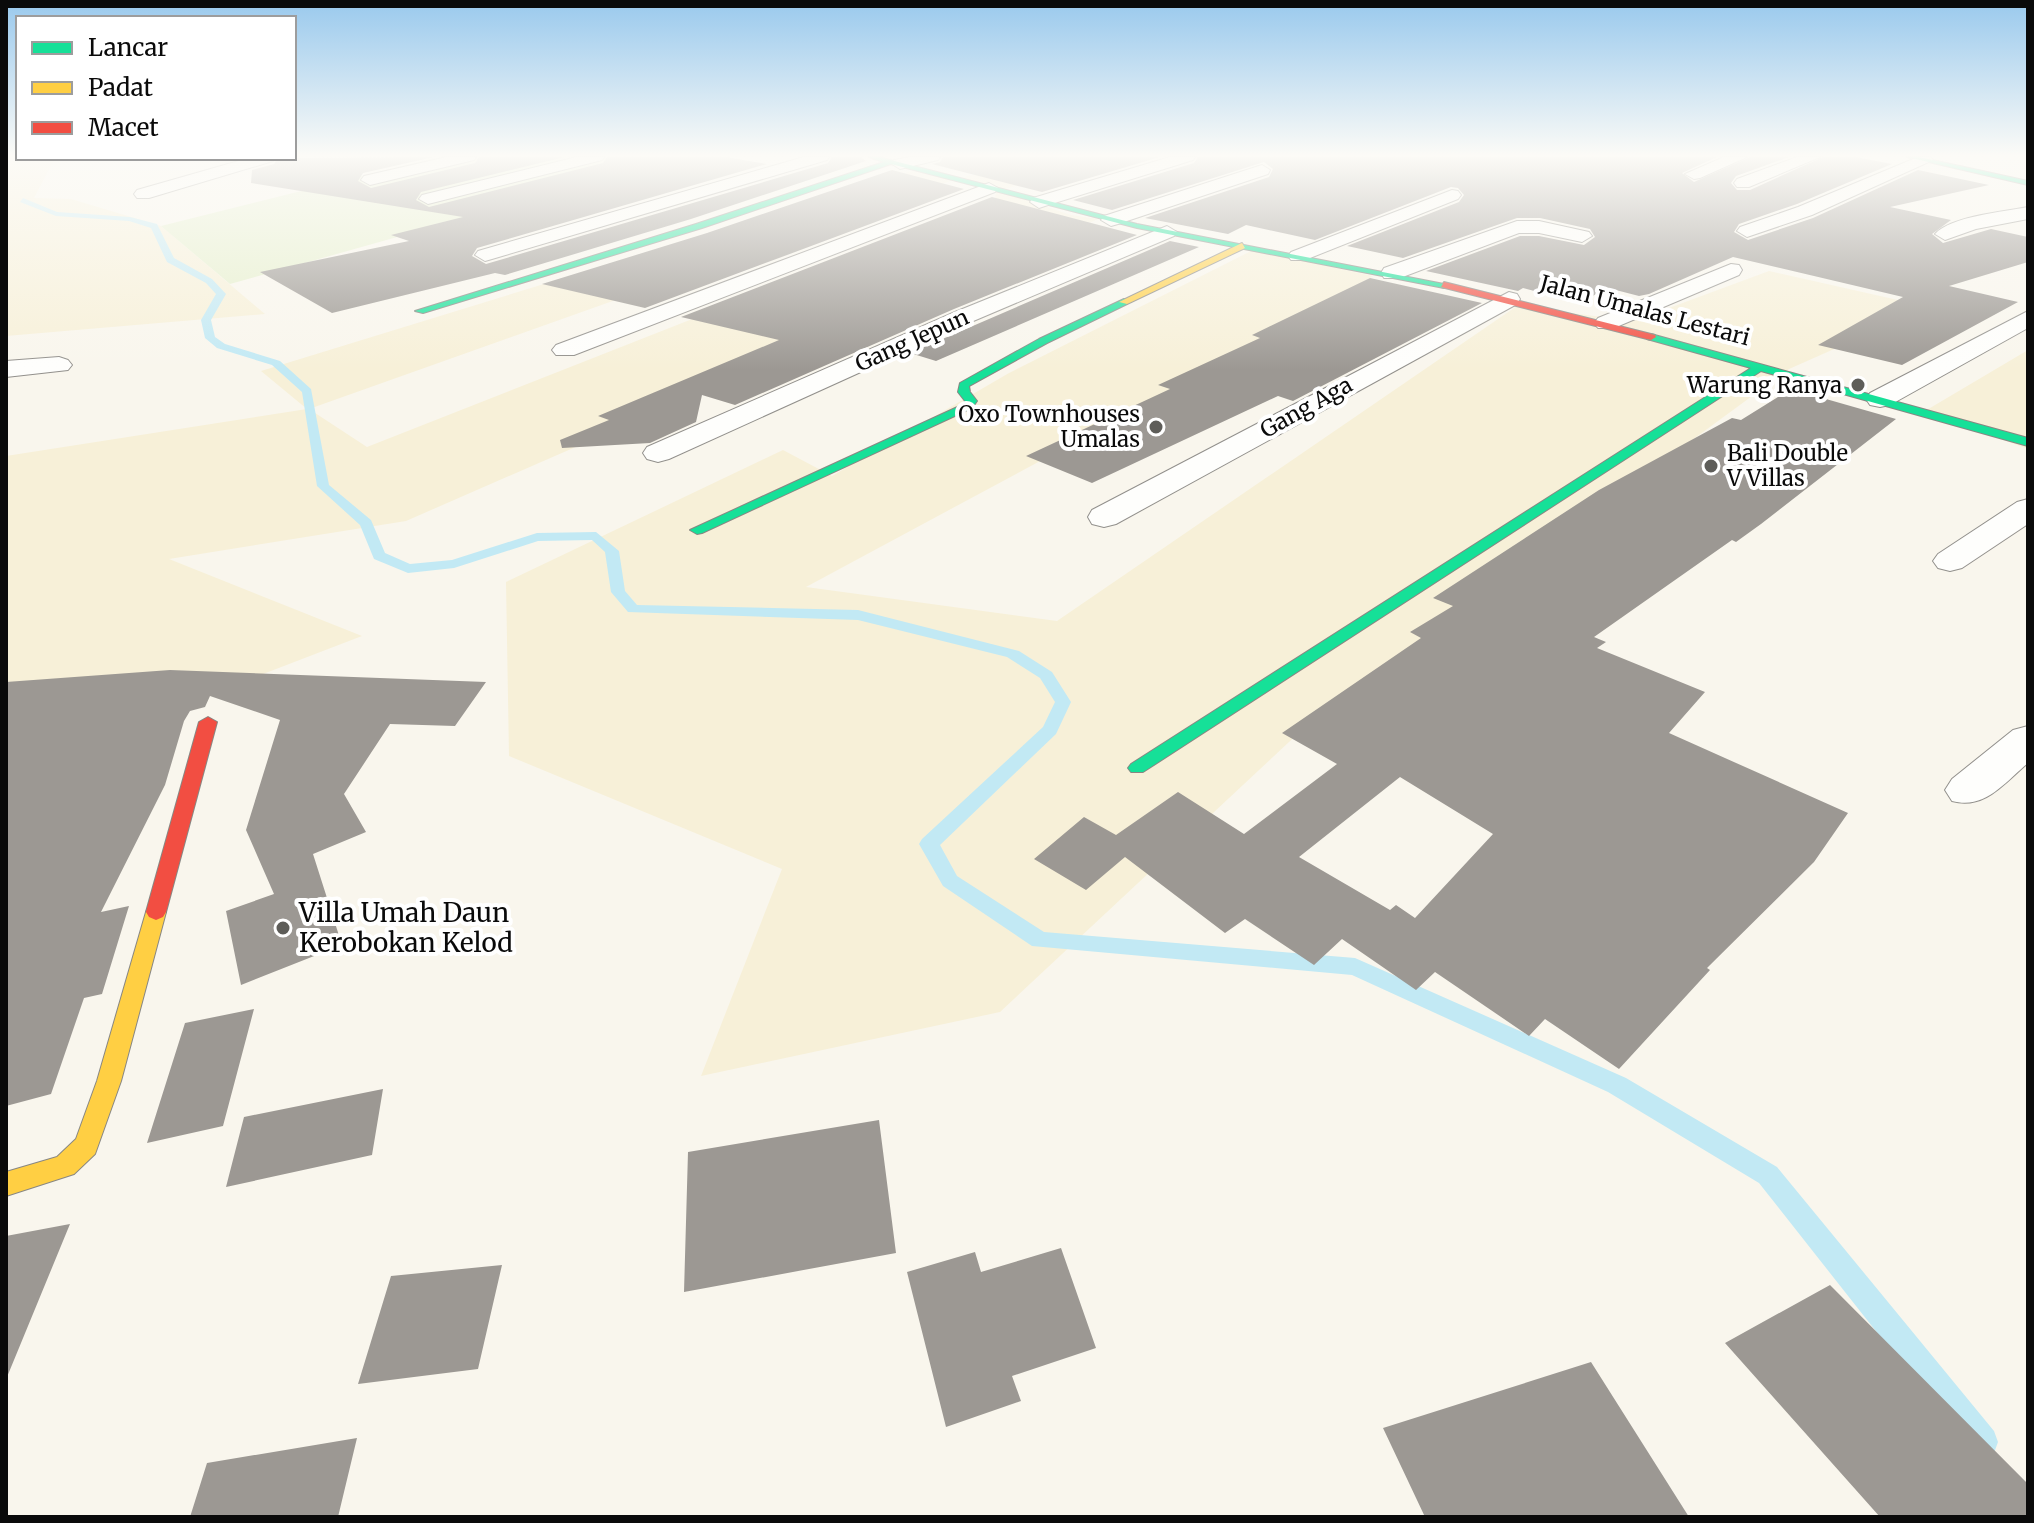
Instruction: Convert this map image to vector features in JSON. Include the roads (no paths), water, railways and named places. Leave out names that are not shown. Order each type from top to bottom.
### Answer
[{"type":"street","points":[[485,255],[577,228]]},
{"type":"street","points":[[420,311],[692,228]]},
{"type":"street","points":[[565,350],[884,228]]},
{"type":"street","name":"Jalan Umalas Lestari","points":[[1149,228],[1392,273],[1509,299],[1606,323],[2028,442]]},
{"type":"street","points":[[1298,256],[1369,228]]},
{"type":"street","points":[[1392,273],[1514,228]]},
{"type":"street","points":[[1544,228],[1582,236]]},
{"type":"street","points":[[1747,231],[1755,228]]},
{"type":"street","points":[[1945,234],[1960,228]]},
{"type":"street","name":"Gang Jepun","points":[[658,453],[963,317],[1167,232]]},
{"type":"street","points":[[697,530],[968,406],[971,401],[964,392],[964,385],[1043,341],[1242,246]]},
{"type":"street","points":[[1606,323],[1731,270]]},
{"type":"street","name":"Gang Aga","points":[[1104,517],[1509,299]]},
{"type":"street","points":[[1880,399],[2028,318]]},
{"type":"street","points":[[6,369],[59,365]]},
{"type":"street","points":[[1137,768],[1762,366]]},
{"type":"street","points":[[1950,561],[2028,509]]},
{"type":"street","points":[[6,1184],[65,1166],[86,1146],[109,1081],[208,722]]},
{"type":"street","points":[[1968,790],[2028,740]]},
{"type":"waterway","points":[[155,228],[170,260],[209,281],[221,294],[206,320],[210,338],[221,346],[276,363],[307,391],[323,486],[366,523],[379,556],[408,569],[454,564],[537,537],[596,536],[612,551],[618,592],[633,609],[858,615],[1013,654],[1046,675],[1063,702],[1050,730],[929,844],[950,881],[1040,940],[1355,967],[1617,1085],[1768,1175],[1983,1442]]},
{"type":"place","name":"Warung Ranya","points":[[1858,385]]},
{"type":"place","name":"Oxo Townhouses Umalas","points":[[1156,427]]},
{"type":"place","name":"Bali Double V Villas","points":[[1711,466]]},
{"type":"place","name":"Villa Umah Daun Kerobokan Kelod","points":[[283,928]]}]
